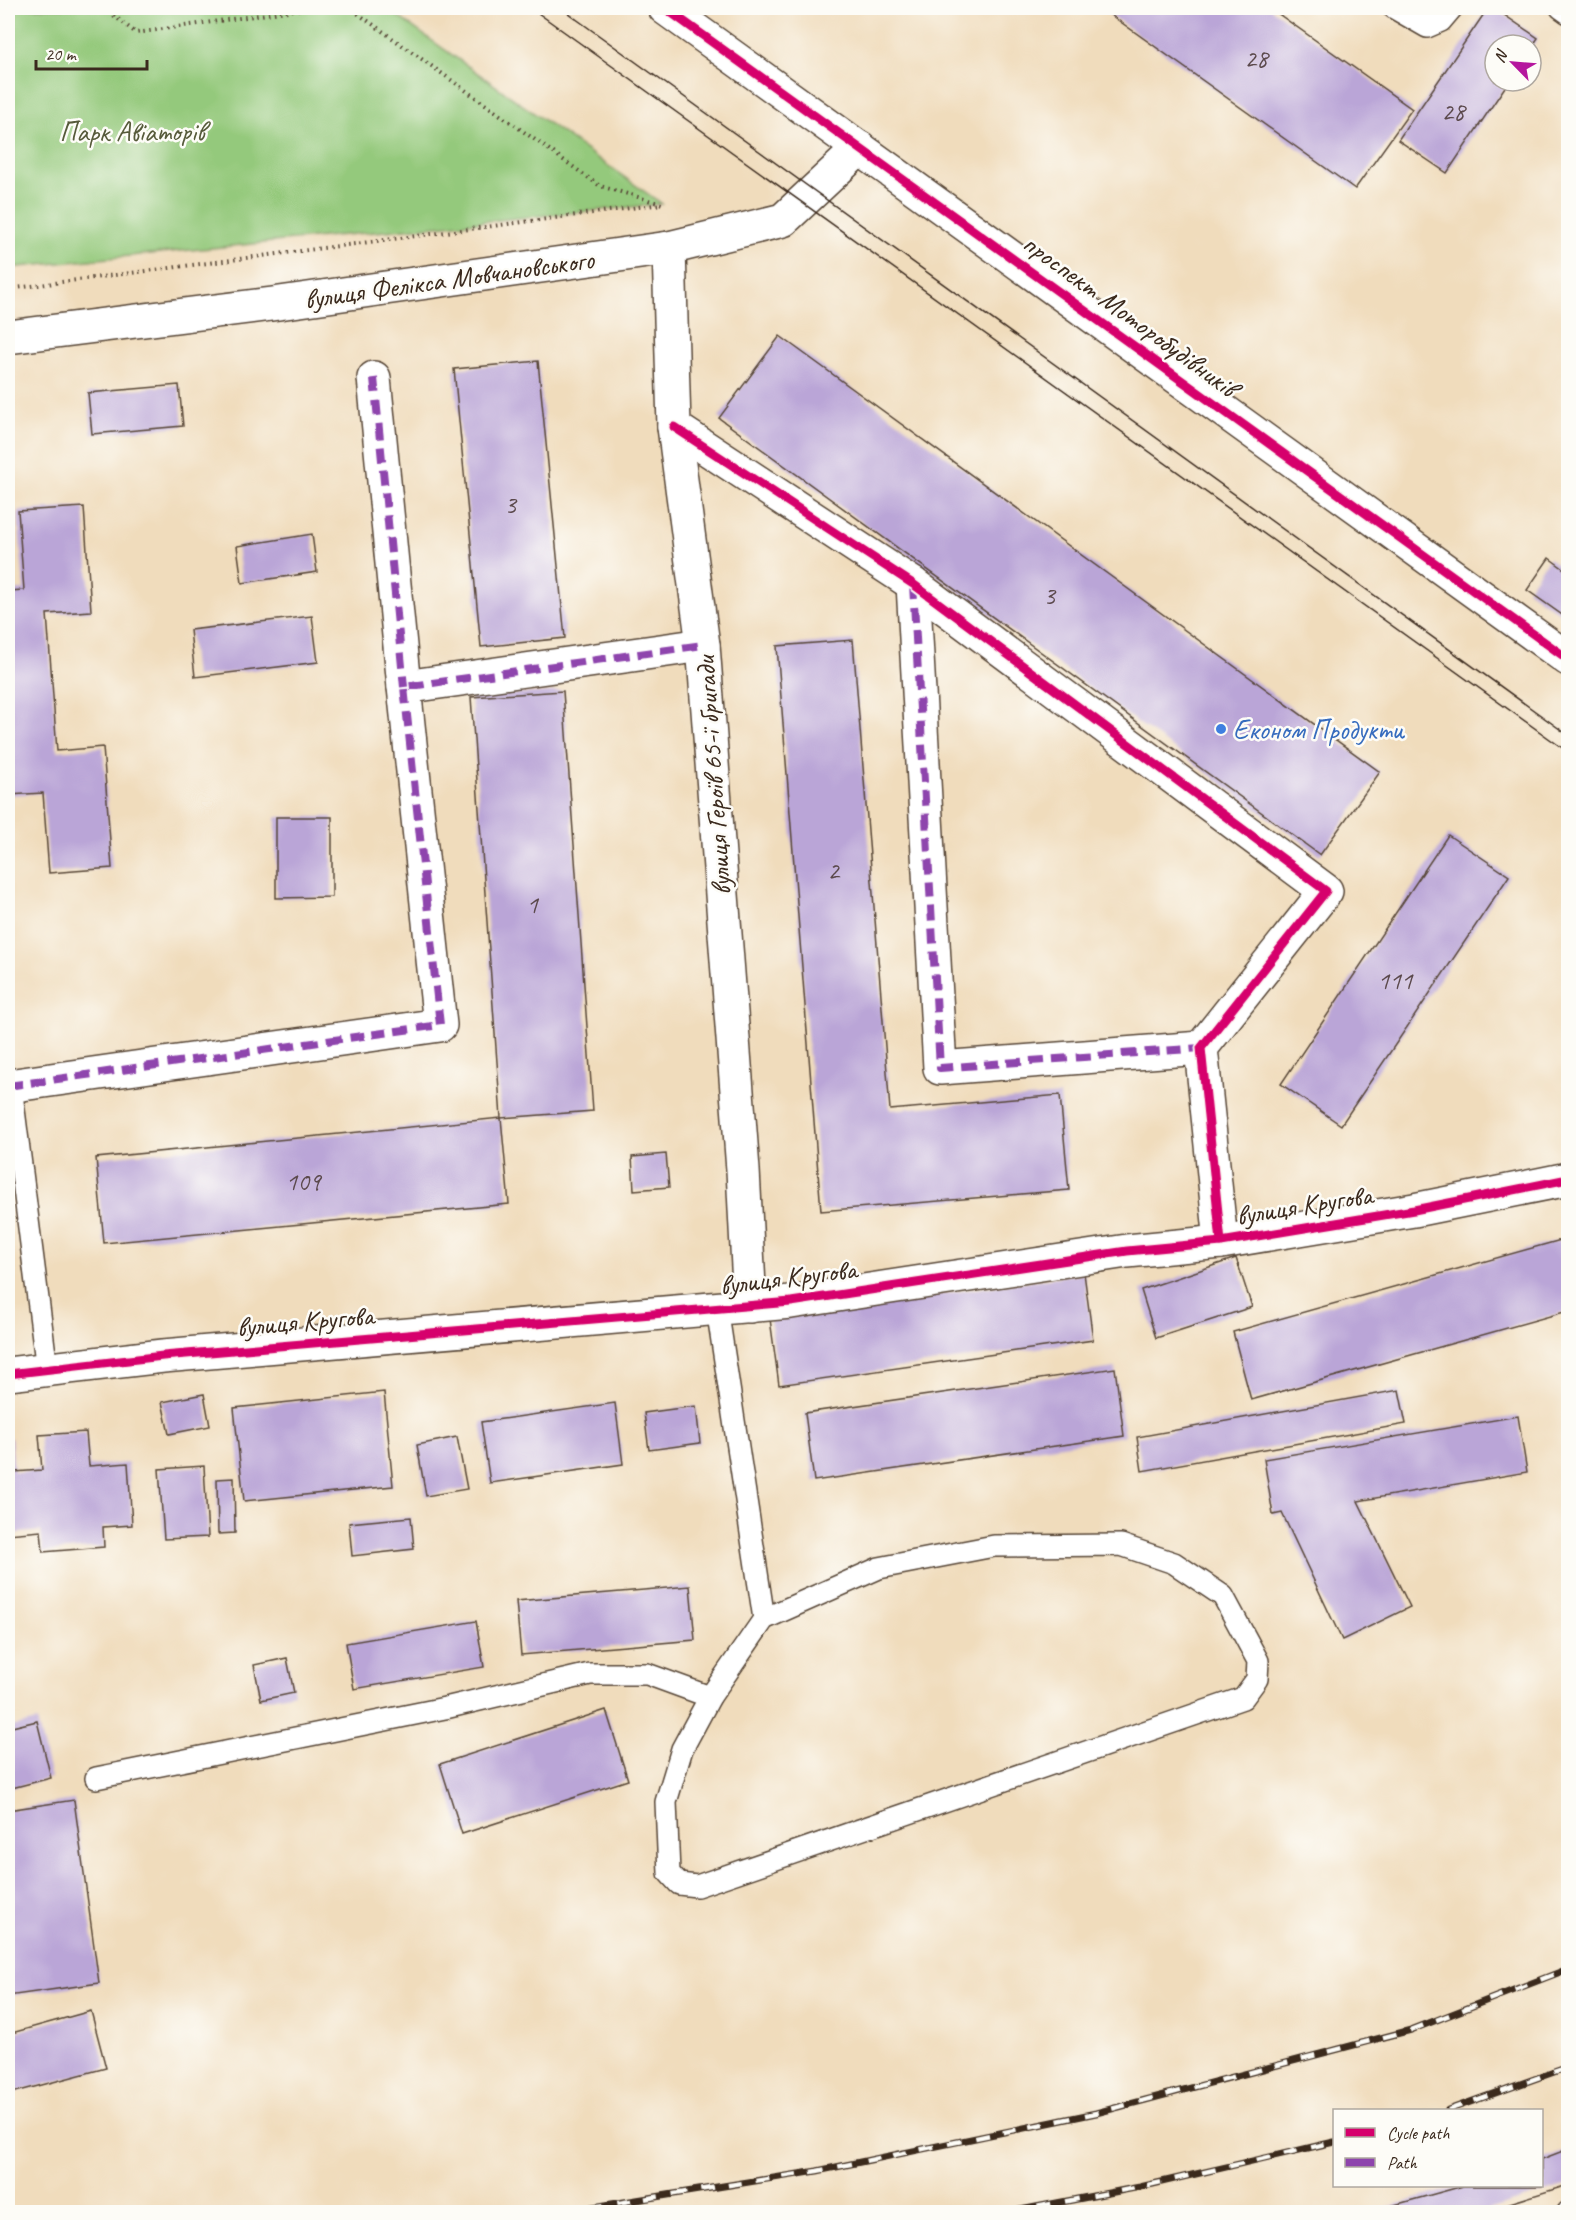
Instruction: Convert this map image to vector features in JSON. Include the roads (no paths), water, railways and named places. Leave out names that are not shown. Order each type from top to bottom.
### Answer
[{"type":"street","name":"проспект Моторобудівників","points":[[665,8],[1569,659]]},
{"type":"street","name":"вулиця Фелікса Мовчановського","points":[[8,337],[273,304],[669,248],[783,220],[860,148]]},
{"type":"street","name":"вулиця Героїв 65-ї бригади","points":[[669,248],[674,427],[703,645],[743,1170],[750,1306]]},
{"type":"street","points":[[9,1086],[440,1025],[374,378]]},
{"type":"street","points":[[674,427],[913,584],[1326,891],[1201,1048],[1221,1242]]},
{"type":"street","points":[[913,584],[940,1068],[1201,1048]]},
{"type":"street","points":[[404,687],[703,645]]},
{"type":"street","name":"вулиця Кругова","points":[[8,1374],[163,1356],[750,1306],[1127,1251],[1221,1242],[1414,1210],[1569,1179]]},
{"type":"lane","points":[[1394,8],[1427,27],[1441,21],[1452,8]]},
{"type":"lane","points":[[1561,8],[1569,13]]},
{"type":"lane","points":[[9,1086],[47,1370]]},
{"type":"lane","points":[[717,1308],[764,1619]]},
{"type":"lane","points":[[1121,1545],[1174,1563],[1223,1596],[1258,1661],[1257,1679],[1243,1698],[698,1886],[679,1884],[669,1873],[666,1802],[682,1749],[710,1697],[764,1619],[879,1568],[994,1546],[1121,1545]]},
{"type":"lane","points":[[96,1778],[445,1708],[590,1674],[647,1674],[710,1697]]},
{"type":"tram line","points":[[531,8],[1568,752]]},
{"type":"tram line","points":[[561,8],[1568,735]]},
{"type":"railway","points":[[562,2212],[817,2171],[1096,2113],[1411,2030],[1568,1969]]},
{"type":"railway","points":[[1451,2109],[1568,2067]]},
{"type":"railway","points":[[1010,2212],[1140,2187],[1333,2142]]},
{"type":"place","name":"Економ Продукти","points":[[1221,729]]},
{"type":"park label","name":"Парк Авіаторів","points":[[132,131]]}]
